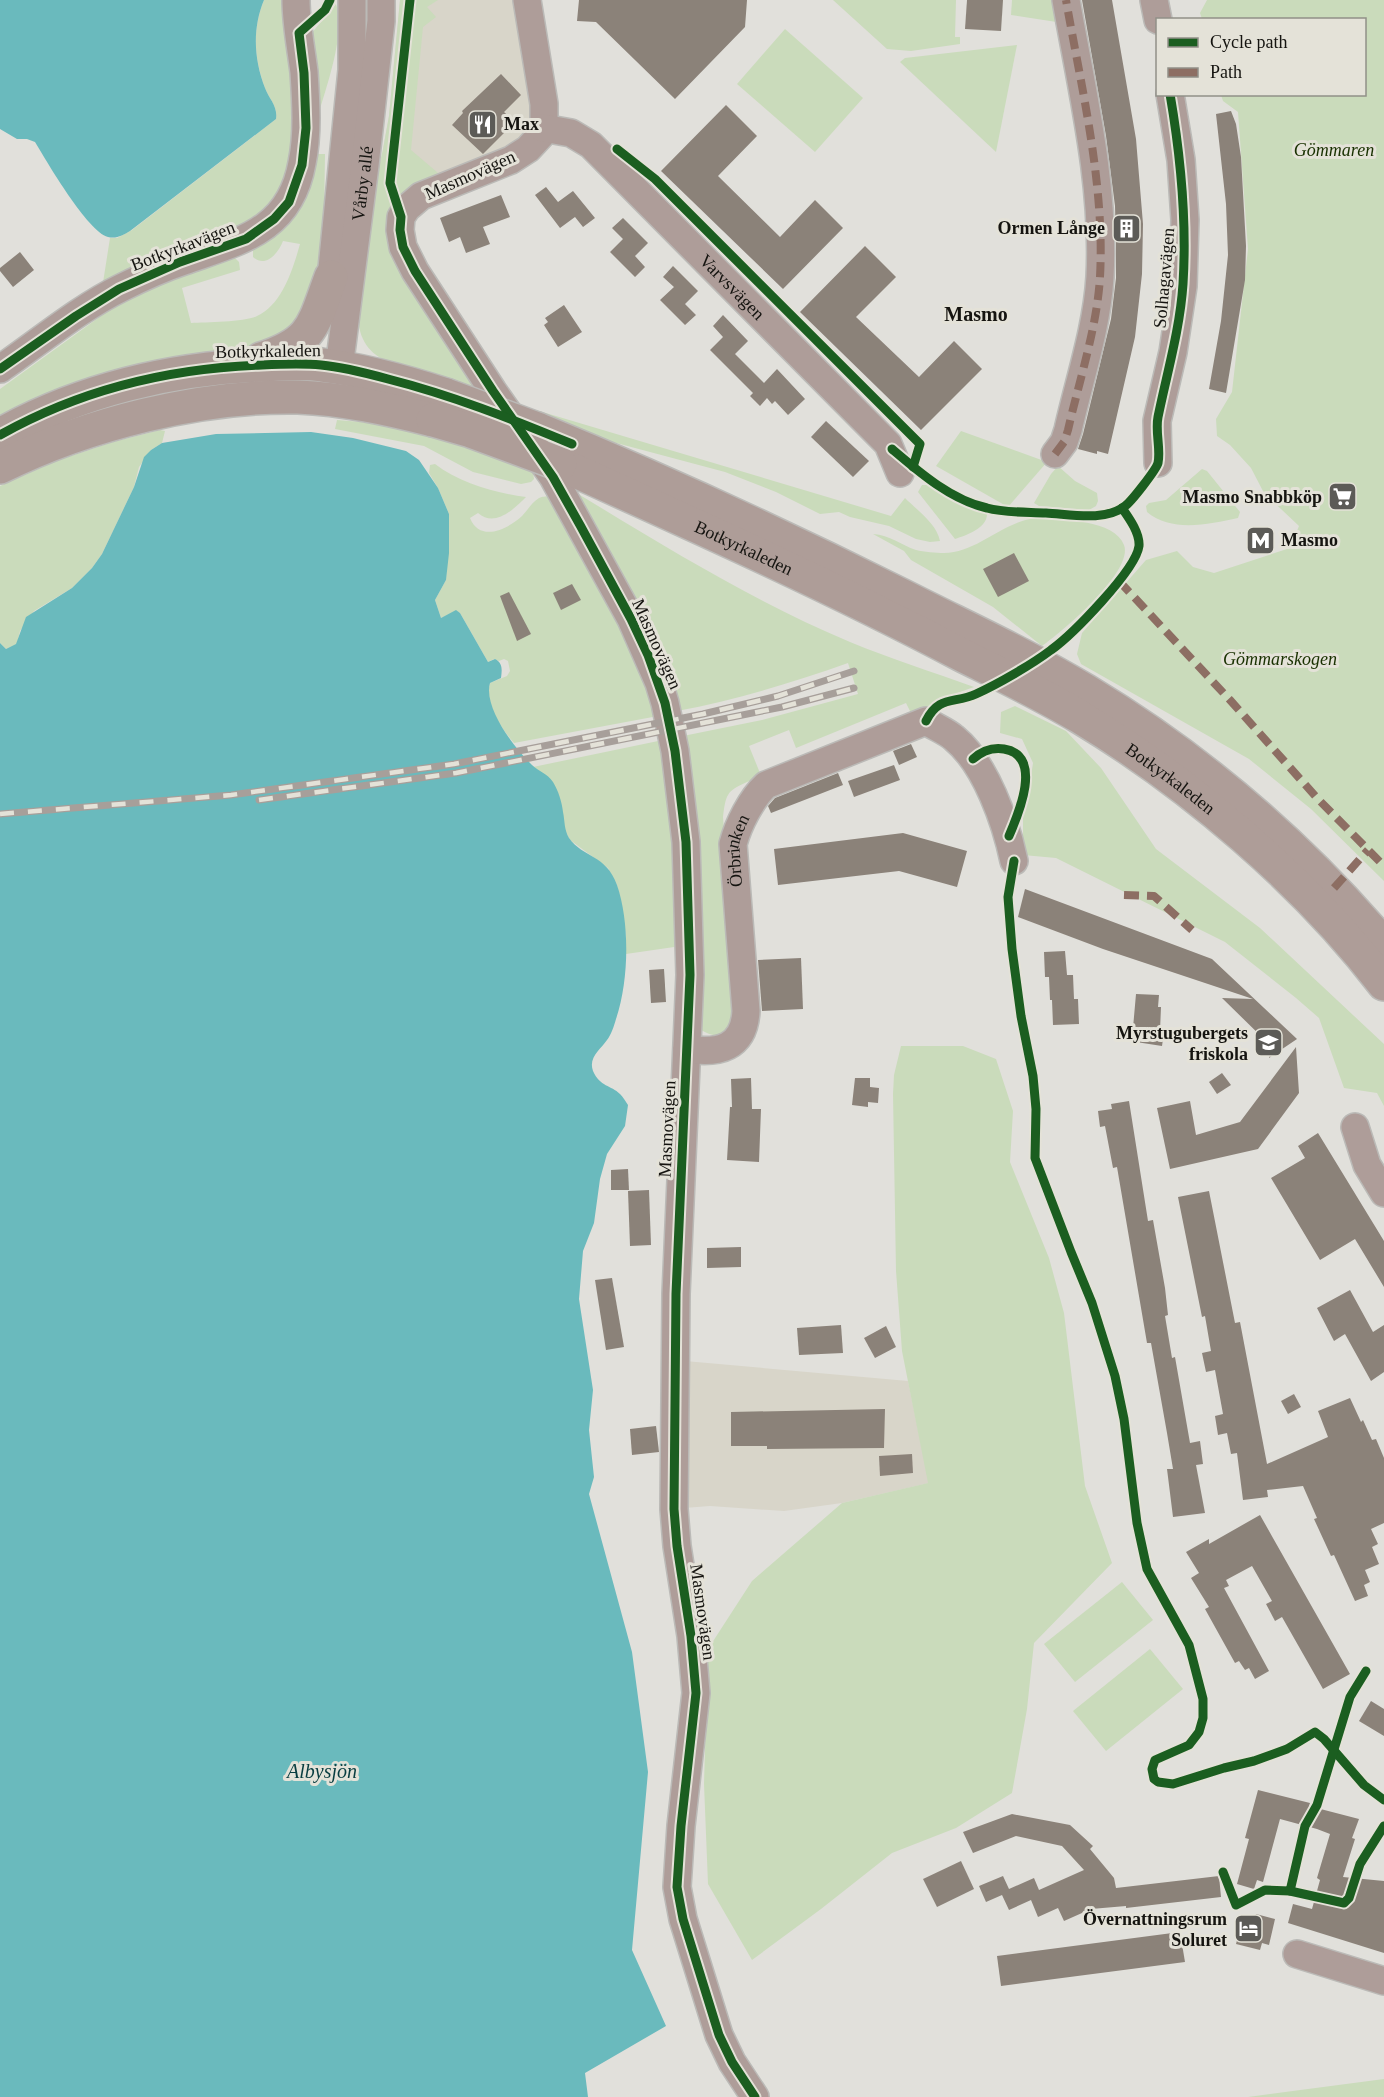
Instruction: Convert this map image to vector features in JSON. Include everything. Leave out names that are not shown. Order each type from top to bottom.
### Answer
[{"type":"main road","points":[[238,366],[282,352],[300,342],[310,330],[332,277]]},
{"type":"main road","name":"Botkyrkaleden","points":[[0,435],[54,409],[126,385],[194,370],[238,366],[330,366],[386,378],[440,407],[471,431],[560,464],[895,619],[1087,721],[1172,780],[1240,834],[1302,892],[1343,935],[1384,984]]},
{"type":"main road","points":[[325,399],[330,366]]},
{"type":"main road","name":"Botkyrkaleden","points":[[0,467],[36,450],[95,430],[180,407],[262,397],[325,399],[366,405],[440,407],[537,429],[675,488],[853,571],[1085,690],[1176,751],[1249,808],[1334,888],[1384,945]]},
{"type":"street","name":"Botkyrkavägen","points":[[0,369],[76,316],[120,289],[180,262],[246,239],[274,219],[289,202],[302,165],[306,128],[304,73],[296,0]]},
{"type":"street","name":"Vårby allé","points":[[330,366],[332,277],[352,70],[352,0]]},
{"type":"street","name":"Vårby allé","points":[[330,366],[366,165],[381,21],[381,0]]},
{"type":"street","points":[[527,0],[540,76],[543,128]]},
{"type":"street","points":[[1055,454],[1068,430],[1095,316],[1100,280],[1100,216],[1096,180],[1066,0]]},
{"type":"street","points":[[1154,0],[1158,18]]},
{"type":"street","name":"Solhagavägen","points":[[1158,463],[1157,421],[1173,352],[1183,286],[1185,220],[1181,160],[1170,96]]},
{"type":"street","name":"Varvsvägen","points":[[543,128],[571,133],[591,145],[888,444],[900,473]]},
{"type":"street","name":"Masmovägen","points":[[543,128],[536,141],[511,160],[421,196],[406,208],[401,217],[400,230],[404,247],[415,271],[493,391],[553,477],[631,619],[659,683],[675,751],[686,842],[690,975],[676,1294],[674,1509],[678,1556],[691,1636],[696,1694],[681,1826],[677,1887],[682,1918],[719,2035],[732,2062],[755,2097]]},
{"type":"street","name":"Örbrinken","points":[[687,1049],[706,1052],[723,1049],[737,1039],[746,1025],[733,844],[758,792],[766,785],[926,721],[954,738],[973,759],[1000,812],[1009,836],[1014,861]]},
{"type":"street","points":[[1355,1127],[1367,1165],[1384,1193]]},
{"type":"street","points":[[1297,1954],[1384,1981]]},
{"type":"shaded area","points":[[400,0],[513,0],[531,104],[527,132],[505,155],[415,191],[383,149],[389,116]]},
{"type":"shaded area","points":[[685,1361],[908,1381],[929,1483],[842,1503],[784,1511],[710,1506],[684,1508]]},
{"type":"green space","points":[[264,0],[286,0],[298,117],[287,183],[260,219],[102,289],[110,238],[117,238],[132,230],[276,119],[276,110],[265,88],[257,55],[256,33]]},
{"type":"green space","points":[[400,0],[438,0],[427,7],[436,17],[423,27],[411,150],[444,178],[393,209],[483,392],[452,379],[390,363],[368,348],[361,335],[358,319],[370,206],[389,116]]},
{"type":"green space","points":[[833,0],[956,0],[955,37],[960,37],[960,44],[911,51],[887,49]]},
{"type":"green space","points":[[1012,0],[1059,0],[1063,23],[1011,15]]},
{"type":"green space","name":"Gömmarskogen","points":[[1207,0],[1384,0],[1384,881],[1311,809],[1249,759],[1081,664],[1077,654],[1082,633],[1146,560],[1177,551],[1193,567],[1214,573],[1290,548],[1299,526],[1264,493],[1251,468],[1230,445],[1217,436],[1216,419],[1232,392],[1248,249],[1238,112],[1223,101],[1221,96],[1366,96],[1366,18],[1202,18],[1200,13]]},
{"type":"green space","points":[[336,4],[339,16],[337,45],[317,119],[310,35]]},
{"type":"green space","points":[[785,29],[863,98],[815,152],[737,84]]},
{"type":"green space","points":[[1017,45],[996,152],[900,62],[905,58]]},
{"type":"green space","points":[[313,154],[325,154],[324,219],[319,266],[306,314],[269,344],[169,360],[0,418],[0,389],[105,313],[152,287],[235,258],[239,262],[240,270],[182,288],[191,323],[251,318],[266,311],[280,295],[300,244],[283,241],[271,258],[263,261],[253,257],[253,248]]},
{"type":"green space","points":[[499,399],[891,516],[905,498],[931,523],[940,541],[930,542],[916,539],[889,526],[850,517],[839,512],[820,514],[776,492],[725,472],[605,440]]},
{"type":"green space","points":[[337,420],[393,426],[440,438],[533,472],[534,479],[521,484],[473,472],[424,446],[335,429]]},
{"type":"green space","points":[[160,430],[165,431],[162,443],[151,450],[139,467],[134,487],[102,554],[72,588],[34,611],[20,631],[17,644],[6,649],[0,643],[0,486],[56,461],[113,442]]},
{"type":"green space","points":[[961,431],[1047,462],[1008,507],[936,466]]},
{"type":"green space","points":[[435,464],[455,477],[478,486],[526,497],[510,511],[497,518],[491,519],[478,513],[470,518],[475,526],[487,532],[509,525],[522,516],[537,500],[549,496],[634,651],[658,716],[514,743],[495,715],[489,699],[490,683],[507,676],[510,671],[508,661],[494,659],[488,662],[460,613],[456,611],[441,618],[435,600],[446,580],[449,514],[429,473],[430,465]]},
{"type":"green space","points":[[1058,466],[1075,481],[1097,493],[1096,506],[1089,510],[1039,506],[1034,503]]},
{"type":"green space","points":[[1202,469],[1207,471],[1240,512],[1238,518],[1203,524],[1179,525],[1157,519],[1147,512],[1146,506],[1149,503],[1166,500]]},
{"type":"green space","points":[[922,485],[930,485],[950,498],[983,510],[987,514],[984,523],[976,530],[955,539],[918,492]]},
{"type":"green space","points":[[570,489],[707,571],[778,609],[865,648],[974,687],[946,697],[913,717],[906,703],[796,748],[789,730],[749,746],[762,778],[747,782],[731,791],[726,799],[723,817],[737,1015],[731,1026],[719,1035],[701,1030],[683,736],[762,720],[858,694],[848,663],[763,690],[677,711]]},
{"type":"green space","points":[[1030,519],[1068,520],[1096,525],[1118,536],[1124,545],[1124,556],[1108,585],[1065,628],[1042,646],[993,607],[911,560],[904,551],[873,534],[890,538],[916,550],[955,552]]},
{"type":"green space","points":[[1015,706],[1066,731],[1101,768],[1156,849],[1260,928],[1384,1044],[1384,1106],[1377,1093],[1344,1088],[1319,1018],[1225,942],[1056,858],[1023,855],[1023,805],[1033,763],[1022,739],[1000,733],[1001,712]]},
{"type":"green space","points":[[663,740],[676,866],[681,946],[626,954],[626,935],[617,885],[608,868],[570,840],[533,767]]},
{"type":"green space","points":[[901,1046],[963,1046],[996,1059],[1013,1111],[1010,1162],[1049,1258],[1064,1313],[1085,1486],[1112,1563],[1034,1643],[1027,1709],[1012,1793],[956,1828],[892,1853],[752,1960],[708,1884],[704,1784],[708,1649],[752,1581],[842,1503],[928,1483],[902,1351],[896,1271],[893,1094],[894,1075]]},
{"type":"green space","points":[[1122,1582],[1153,1620],[1075,1682],[1044,1644]]},
{"type":"green space","points":[[1150,1649],[1183,1689],[1106,1751],[1073,1711]]},
{"type":"green space","points":[[1384,2079],[1384,2097],[1248,2097]]},
{"type":"water","points":[[0,0],[264,0],[256,33],[257,55],[265,88],[276,110],[276,119],[130,231],[117,237],[108,237],[90,223],[79,210],[35,142],[17,139],[0,129]]},
{"type":"water","name":"Albysjön","points":[[311,432],[353,438],[406,451],[419,460],[438,488],[449,514],[446,580],[435,600],[441,618],[456,610],[460,613],[488,662],[495,659],[501,665],[501,678],[490,683],[489,693],[491,704],[502,727],[525,758],[553,782],[561,800],[565,828],[569,838],[607,867],[617,885],[621,900],[626,934],[623,987],[612,1030],[594,1057],[592,1066],[599,1080],[617,1091],[628,1105],[625,1126],[607,1154],[600,1179],[594,1223],[583,1251],[579,1299],[593,1390],[589,1430],[594,1477],[589,1494],[632,1652],[648,1772],[632,1950],[666,2026],[585,2073],[588,2097],[0,2097],[0,643],[6,649],[16,644],[26,617],[72,588],[92,568],[102,554],[134,487],[144,457],[151,450],[162,443],[216,434]]},
{"type":"building","points":[[579,0],[747,0],[745,27],[675,99],[596,22],[577,21]]},
{"type":"building","points":[[967,0],[1003,0],[1001,31],[965,29]]},
{"type":"building","name":"Ormen Långe","points":[[1082,0],[1112,0],[1136,139],[1143,224],[1142,274],[1135,337],[1108,454],[1097,451],[1097,454],[1078,449],[1111,319],[1116,278],[1115,206],[1106,136]]},
{"type":"building","name":"Max","points":[[501,74],[521,95],[504,112],[515,122],[483,154],[452,125],[463,113],[462,111]]},
{"type":"building","points":[[726,105],[757,136],[718,176],[780,237],[815,200],[843,228],[783,289],[661,171]]},
{"type":"building","points":[[1231,111],[1236,124],[1241,157],[1246,246],[1245,280],[1226,393],[1209,389],[1221,321],[1228,255],[1226,204],[1216,114]]},
{"type":"building","points":[[546,187],[558,202],[573,191],[595,218],[583,227],[575,217],[560,228],[535,195]]},
{"type":"building","points":[[501,195],[510,217],[483,227],[490,244],[466,253],[460,237],[449,242],[440,218]]},
{"type":"building","points":[[623,218],[648,243],[635,256],[645,267],[635,277],[610,252],[623,239],[612,228]]},
{"type":"building","points":[[865,246],[896,277],[856,317],[919,377],[954,341],[982,369],[921,430],[800,312]]},
{"type":"building","points":[[20,252],[34,270],[13,287],[0,268]]},
{"type":"building","points":[[673,266],[698,291],[685,304],[696,315],[685,325],[660,300],[674,287],[663,277]]},
{"type":"building","points":[[564,305],[582,332],[558,347],[544,325],[548,322],[545,318]]},
{"type":"building","points":[[723,315],[748,341],[735,354],[764,383],[777,369],[805,399],[788,415],[775,401],[772,404],[767,398],[760,406],[750,396],[753,393],[710,350],[723,337],[713,326]]},
{"type":"building","points":[[826,421],[869,461],[853,477],[811,437]]},
{"type":"building","points":[[1014,553],[1029,581],[998,597],[983,569]]},
{"type":"building","points":[[572,584],[581,600],[561,610],[553,593]]},
{"type":"building","points":[[509,592],[531,634],[517,641],[500,596]]},
{"type":"building","points":[[911,744],[917,757],[899,765],[893,751]]},
{"type":"building","points":[[894,765],[900,780],[854,797],[848,781]]},
{"type":"building","points":[[838,773],[843,785],[771,813],[768,806],[775,798]]},
{"type":"building","points":[[903,833],[967,851],[957,887],[899,871],[778,885],[774,849]]},
{"type":"building","points":[[1025,889],[1212,959],[1297,1039],[1269,1058],[1270,1045],[1222,998],[1253,999],[1103,949],[1018,917]]},
{"type":"building","points":[[1065,951],[1067,975],[1073,975],[1074,999],[1078,999],[1079,1024],[1053,1025],[1049,977],[1045,977],[1044,952]]},
{"type":"building","points":[[801,958],[803,1009],[762,1011],[758,960]]},
{"type":"building","points":[[664,969],[666,1002],[651,1003],[649,970]]},
{"type":"building","points":[[1136,994],[1159,995],[1160,1031],[1164,1032],[1162,1046],[1136,1042],[1138,1028],[1133,1028]]},
{"type":"building","points":[[1296,1047],[1299,1093],[1258,1149],[1170,1169],[1157,1108],[1190,1101],[1196,1135],[1240,1122]]},
{"type":"building","points":[[1222,1073],[1231,1085],[1217,1094],[1209,1082]]},
{"type":"building","points":[[751,1078],[752,1109],[761,1109],[759,1162],[727,1160],[730,1107],[732,1107],[731,1079]]},
{"type":"building","points":[[855,1078],[870,1078],[870,1087],[879,1088],[878,1103],[868,1102],[868,1107],[852,1105]]},
{"type":"building","points":[[1129,1101],[1148,1221],[1153,1220],[1165,1288],[1168,1315],[1165,1316],[1172,1358],[1175,1357],[1190,1443],[1200,1441],[1203,1464],[1196,1465],[1205,1513],[1173,1517],[1167,1469],[1173,1469],[1151,1343],[1147,1343],[1117,1167],[1113,1168],[1105,1126],[1100,1127],[1098,1111],[1112,1109],[1111,1104]]},
{"type":"building","points":[[1318,1133],[1384,1241],[1384,1287],[1355,1239],[1320,1260],[1271,1178],[1305,1158],[1298,1146]]},
{"type":"building","points":[[628,1169],[629,1190],[611,1190],[611,1170]]},
{"type":"building","points":[[649,1190],[651,1245],[630,1246],[628,1191]]},
{"type":"building","points":[[1209,1191],[1235,1323],[1240,1322],[1267,1464],[1328,1437],[1318,1411],[1350,1398],[1372,1440],[1376,1439],[1384,1458],[1384,1523],[1371,1529],[1378,1544],[1372,1547],[1379,1564],[1365,1570],[1370,1582],[1364,1585],[1368,1596],[1355,1601],[1314,1519],[1317,1518],[1303,1486],[1267,1490],[1268,1497],[1243,1500],[1237,1453],[1231,1454],[1227,1433],[1218,1435],[1215,1416],[1223,1414],[1215,1370],[1206,1372],[1202,1353],[1211,1351],[1178,1197]]},
{"type":"building","points":[[741,1247],[741,1267],[707,1268],[707,1248]]},
{"type":"building","points":[[612,1278],[624,1347],[606,1350],[595,1280]]},
{"type":"building","points":[[1350,1290],[1373,1332],[1384,1325],[1384,1372],[1371,1381],[1345,1334],[1334,1341],[1317,1308]]},
{"type":"building","points":[[841,1325],[843,1353],[799,1355],[797,1328]]},
{"type":"building","points":[[886,1326],[896,1347],[875,1358],[864,1338]]},
{"type":"building","points":[[1294,1394],[1301,1407],[1288,1414],[1281,1401]]},
{"type":"building","points":[[885,1409],[884,1448],[767,1449],[767,1446],[731,1446],[731,1412]]},
{"type":"building","points":[[656,1426],[659,1452],[632,1455],[630,1429]]},
{"type":"building","points":[[912,1454],[913,1473],[880,1476],[879,1456]]},
{"type":"building","points":[[1260,1515],[1350,1674],[1323,1689],[1282,1617],[1275,1621],[1266,1604],[1272,1601],[1252,1566],[1226,1580],[1229,1586],[1224,1588],[1269,1671],[1255,1679],[1249,1668],[1245,1670],[1239,1661],[1235,1663],[1205,1609],[1209,1607],[1191,1578],[1199,1573],[1186,1552],[1209,1539],[1209,1544]]},
{"type":"building","points":[[1371,1701],[1384,1709],[1384,1736],[1359,1721]]},
{"type":"building","points":[[1258,1790],[1310,1803],[1309,1806],[1359,1819],[1343,1877],[1384,1881],[1384,1953],[1288,1923],[1293,1904],[1312,1909],[1320,1880],[1317,1878],[1330,1834],[1280,1819],[1263,1882],[1257,1880],[1254,1889],[1237,1884],[1249,1839],[1245,1838]]},
{"type":"building","points":[[1012,1814],[1070,1825],[1093,1846],[1090,1849],[1114,1878],[1116,1888],[1219,1876],[1221,1897],[1126,1908],[1126,1906],[1091,1909],[1064,1921],[1058,1908],[1038,1917],[1031,1900],[1009,1910],[1002,1895],[986,1902],[979,1886],[1003,1876],[1009,1889],[1034,1878],[1039,1890],[1084,1870],[1062,1846],[1016,1836],[973,1853],[963,1832]]},
{"type":"building","points":[[961,1861],[974,1889],[937,1907],[923,1879]]},
{"type":"building","points":[[1256,1914],[1275,1919],[1269,1945],[1262,1943],[1260,1950],[1236,1944],[1244,1915],[1255,1918]]},
{"type":"building","points":[[1180,1932],[1185,1962],[1001,1986],[997,1956]]},
{"type":"railway","points":[[0,814],[231,795],[454,764],[703,714],[778,696],[854,671]]},
{"type":"railway","points":[[259,800],[456,773],[782,707],[854,688]]},
{"type":"marked path","points":[[1055,454],[1064,442],[1068,430],[1091,335],[1098,296],[1101,242],[1091,138],[1066,0]]},
{"type":"marked path","points":[[1119,581],[1317,798],[1384,866]]},
{"type":"marked path","points":[[1334,888],[1368,850]]},
{"type":"marked path","points":[[1124,895],[1154,896],[1192,930]]},
{"type":"cycle path","points":[[0,369],[119,289],[180,262],[246,239],[274,219],[289,202],[302,165],[306,128],[304,73],[299,33],[325,10],[330,0]]},
{"type":"cycle path","points":[[410,0],[390,183],[401,217],[400,230],[403,247],[415,271],[493,391],[553,477],[631,619],[648,655],[665,703],[675,751],[686,842],[690,975],[676,1294],[674,1509],[677,1546],[691,1636],[696,1693],[681,1826],[677,1887],[683,1919],[719,2035],[732,2062],[755,2097]]},
{"type":"cycle path","points":[[892,449],[924,476],[948,492],[974,504],[1001,511],[1097,516],[1117,511],[1125,506],[1143,486],[1158,463],[1158,417],[1176,334],[1183,284],[1182,189],[1170,96]]},
{"type":"cycle path","points":[[617,149],[655,179],[920,444],[913,467]]},
{"type":"cycle path","points":[[0,435],[62,406],[127,384],[228,367],[299,364],[346,369],[412,385],[481,408],[572,444]]},
{"type":"cycle path","points":[[926,721],[936,707],[976,694],[1043,656],[1073,631],[1102,601],[1127,570],[1139,546],[1136,531],[1122,508]]},
{"type":"cycle path","points":[[973,759],[987,750],[1004,749],[1016,754],[1023,762],[1026,774],[1025,787],[1009,836]]},
{"type":"cycle path","points":[[1014,861],[1008,897],[1021,1016],[1033,1076],[1036,1109],[1035,1158],[1092,1303],[1115,1376],[1124,1419],[1137,1523],[1147,1569],[1189,1645],[1203,1699],[1203,1718],[1199,1732],[1189,1745],[1155,1760],[1152,1769],[1154,1779],[1158,1782],[1173,1784],[1254,1761],[1287,1749],[1315,1732],[1324,1739],[1364,1785],[1384,1800]]},
{"type":"cycle path","points":[[1223,1872],[1236,1905],[1265,1890],[1290,1891],[1305,1826],[1317,1805],[1350,1697],[1366,1671]]},
{"type":"cycle path","points":[[1290,1891],[1344,1903],[1349,1898],[1360,1864],[1384,1826]]},
{"type":"place","name":"Max","points":[[483,124]]},
{"type":"place","name":"Ormen Långe","points":[[1126,228]]},
{"type":"place","name":"Masmo Snabbköp","points":[[1343,497]]},
{"type":"place","name":"Masmo","points":[[1260,540]]},
{"type":"place","name":"Myrstugubergets friskola","points":[[1269,1043]]},
{"type":"place","name":"Övernattningsrum Soluret","points":[[1248,1929]]},
{"type":"district","name":"Masmo","points":[[976,314]]},
{"type":"park label","name":"Gömmaren","points":[[1334,150]]}]
